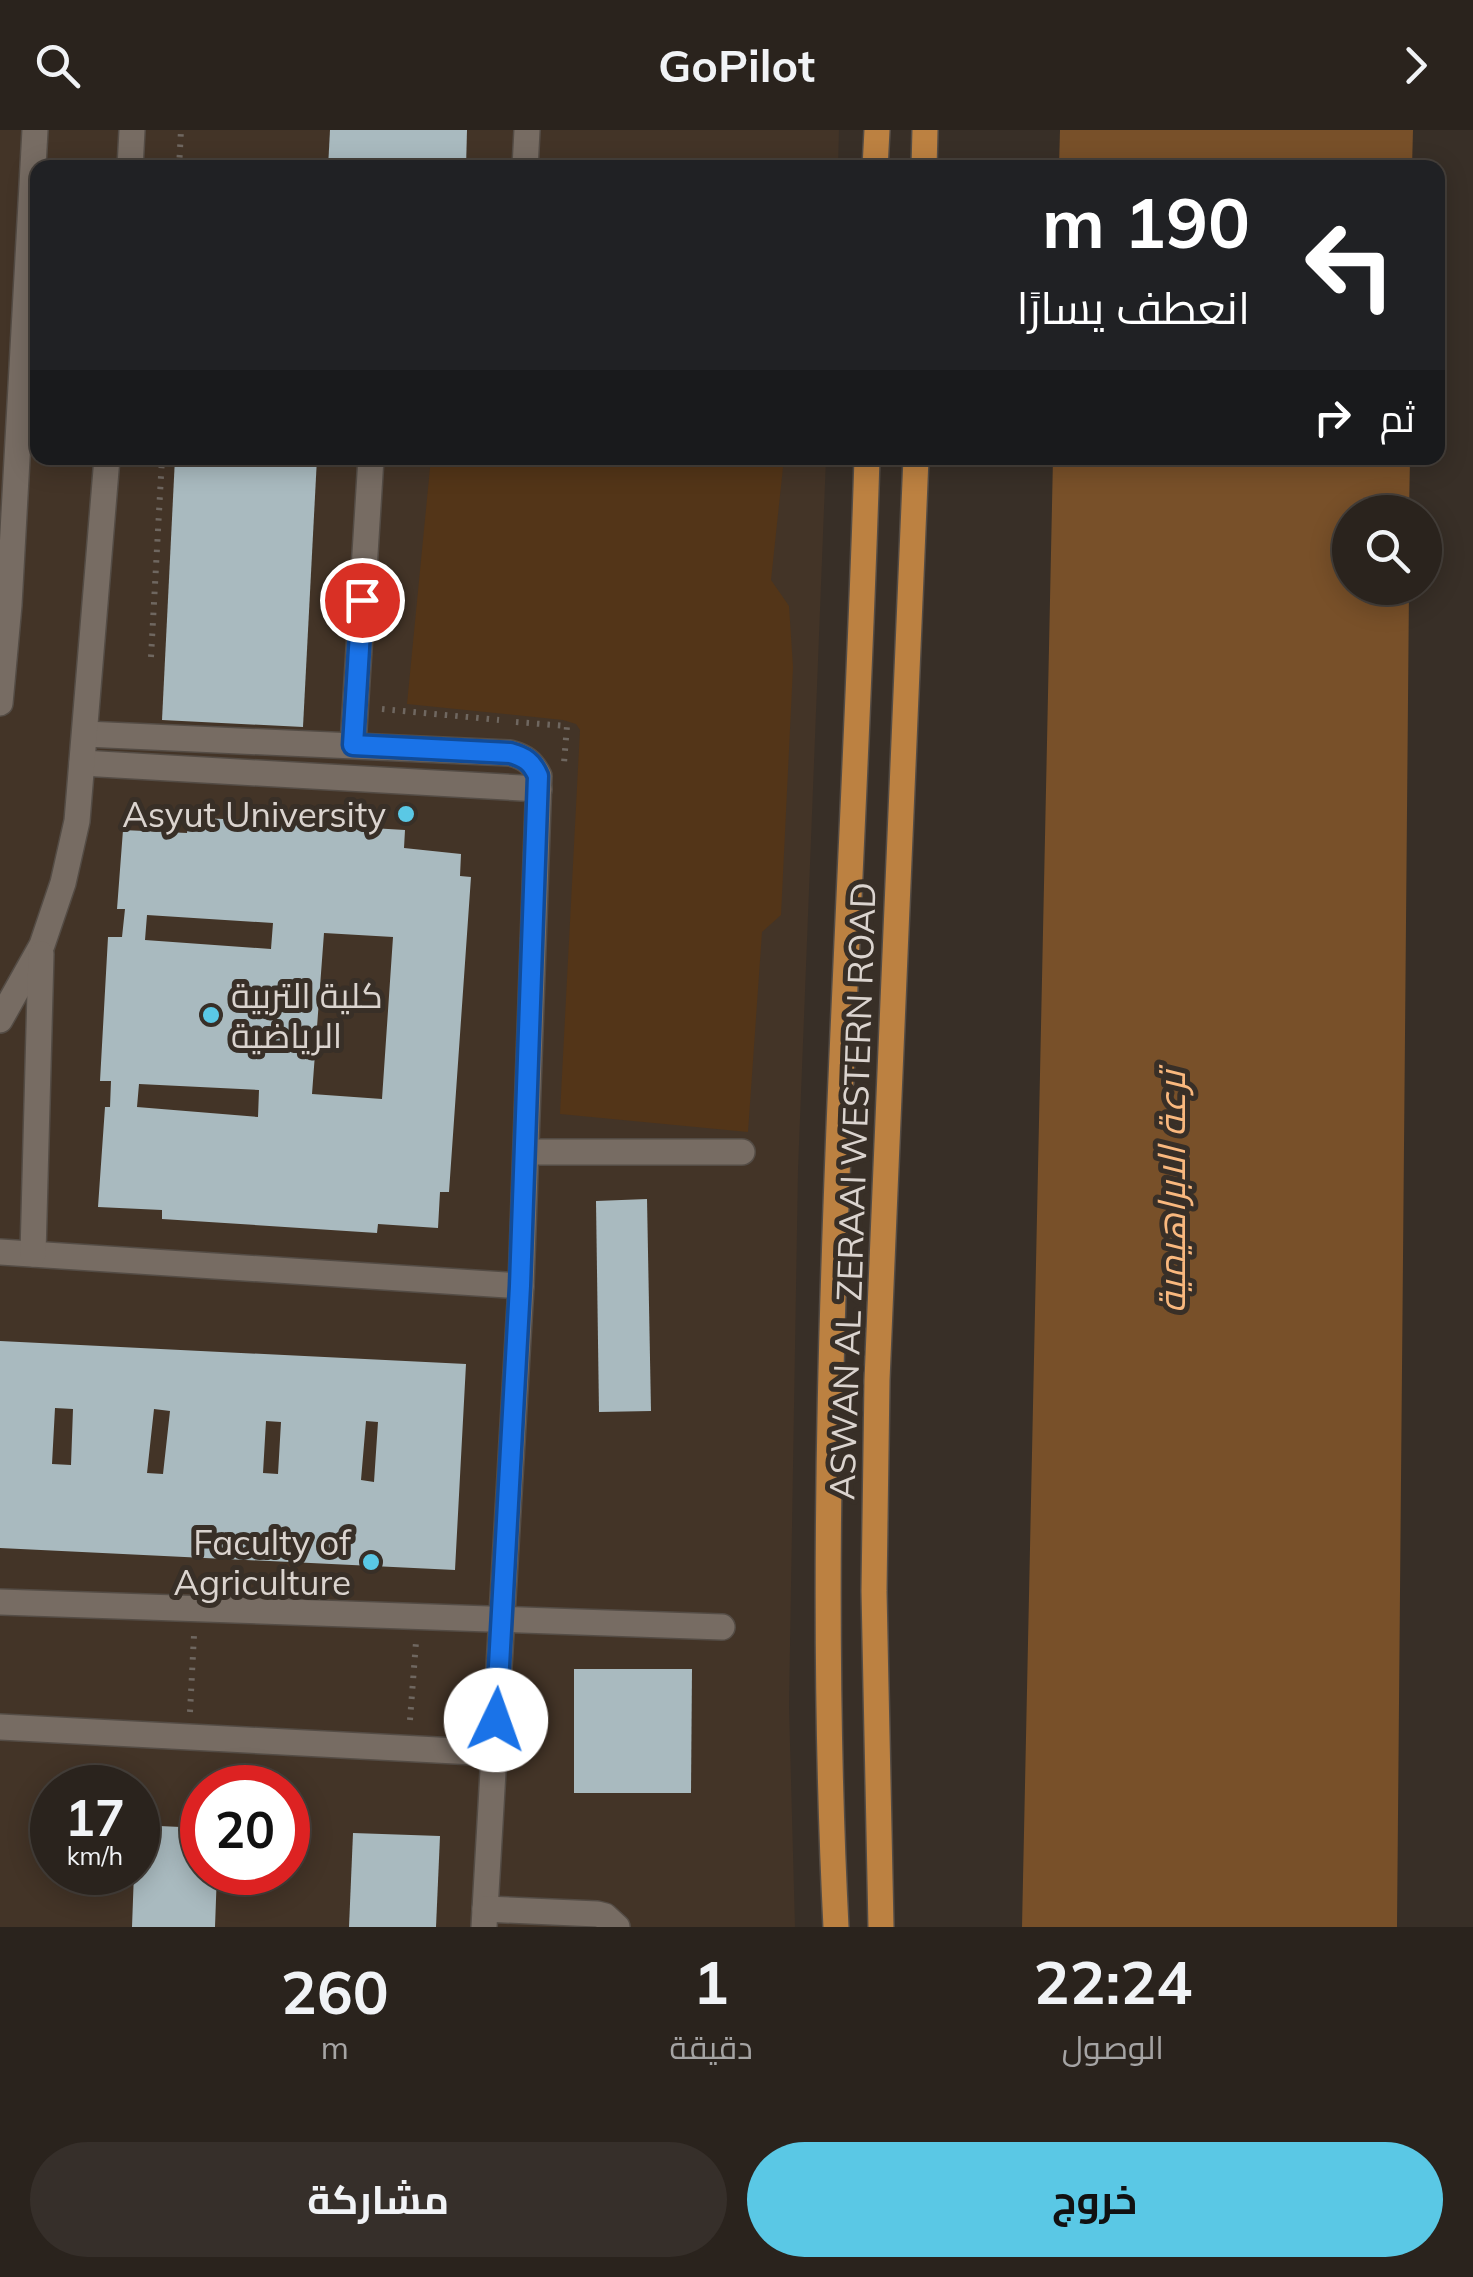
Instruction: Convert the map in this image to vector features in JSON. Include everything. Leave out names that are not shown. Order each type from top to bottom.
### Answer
[{"type":"main road","points":[[876,130],[876,160]]},
{"type":"main road","points":[[924,160],[926,130]]},
{"type":"main road","name":"ASWAN AL ZERAAI WESTERN ROAD","points":[[836,1927],[830,1660],[832,1377],[837,1150],[866,465]]},
{"type":"main road","name":"ASWAN AL ZERAAI WESTERN ROAD","points":[[882,1927],[874,1591],[877,1380],[916,465]]},
{"type":"lane","points":[[33,160],[35,130]]},
{"type":"lane","points":[[130,160],[132,130]]},
{"type":"lane","points":[[525,160],[527,130]]},
{"type":"lane","points":[[0,703],[30,209]]},
{"type":"lane","points":[[0,1020],[42,945],[70,852],[85,734],[106,465]]},
{"type":"lane","points":[[353,745],[371,465]]},
{"type":"lane","points":[[85,734],[510,753],[533,764],[539,790],[526,1152],[485,1918],[605,1916],[617,1927]]},
{"type":"lane","points":[[82,763],[539,790]]},
{"type":"lane","points":[[33,1254],[42,945]]},
{"type":"lane","points":[[526,1152],[742,1152]]},
{"type":"lane","points":[[0,1252],[520,1286]]},
{"type":"lane","points":[[0,1602],[722,1627]]},
{"type":"lane","points":[[0,1728],[494,1753]]},
{"type":"path","points":[[179,160],[181,130]]},
{"type":"path","points":[[151,656],[162,465]]},
{"type":"path","points":[[188,1737],[196,1608]]},
{"type":"path","points":[[408,1748],[418,1616]]},
{"type":"shaded area","name":"Asyut University","points":[[0,130],[839,130],[838,160],[30,160],[30,465],[826,465],[798,1170],[789,1706],[795,1927],[0,1927]]},
{"type":"shaded area","points":[[430,465],[783,465],[771,580],[789,606],[793,667],[781,915],[762,932],[748,1132],[560,1114],[580,730],[576,724],[563,720],[407,704]]},
{"type":"water","points":[[1060,130],[1413,130],[1412,160],[1059,160]]},
{"type":"water","name":"ترعة الابراهيمية","points":[[1053,465],[1410,465],[1409,495],[1332,495],[1332,605],[1409,605],[1397,1927],[1022,1927]]},
{"type":"building","points":[[330,130],[467,130],[466,160],[328,160]]},
{"type":"building","points":[[175,465],[317,465],[303,727],[162,720]]},
{"type":"building","name":"كلية التربية الرياضية","points":[[189,817],[405,830],[404,848],[461,854],[460,876],[471,877],[449,1192],[440,1192],[438,1228],[378,1224],[377,1233],[162,1219],[162,1210],[98,1207],[105,1107],[110,1107],[111,1081],[100,1081],[108,937],[122,937],[125,909],[117,909],[123,830],[187,833]],"holes":[[[147,915],[273,923],[271,949],[145,940]],[[324,933],[393,937],[382,1099],[312,1094]],[[139,1084],[259,1090],[258,1117],[137,1107]]]},
{"type":"building","points":[[647,1199],[651,1411],[599,1412],[596,1201]]},
{"type":"building","points":[[0,1341],[466,1364],[455,1570],[0,1548]],"holes":[[[55,1408],[73,1409],[71,1465],[52,1464]],[[154,1409],[170,1411],[163,1474],[147,1473]],[[266,1421],[281,1422],[278,1474],[263,1473]],[[366,1421],[378,1422],[374,1482],[361,1480]]]},
{"type":"building","points":[[574,1669],[692,1669],[691,1793],[574,1793]]},
{"type":"building","points":[[160,1826],[180,1827],[180,1895],[216,1895],[215,1927],[132,1927],[133,1895],[160,1895]]},
{"type":"building","points":[[353,1833],[440,1836],[436,1927],[349,1927]]},
{"type":"place","name":"Asyut University","points":[[406,814]]},
{"type":"place","name":"كلية التربية الرياضية","points":[[211,1015]]},
{"type":"place","name":"Faculty of Agriculture","points":[[371,1562]]},
{"type":"route","points":[[362,600],[353,745],[510,753],[533,764],[538,776],[520,1286],[496,1720]]}]
